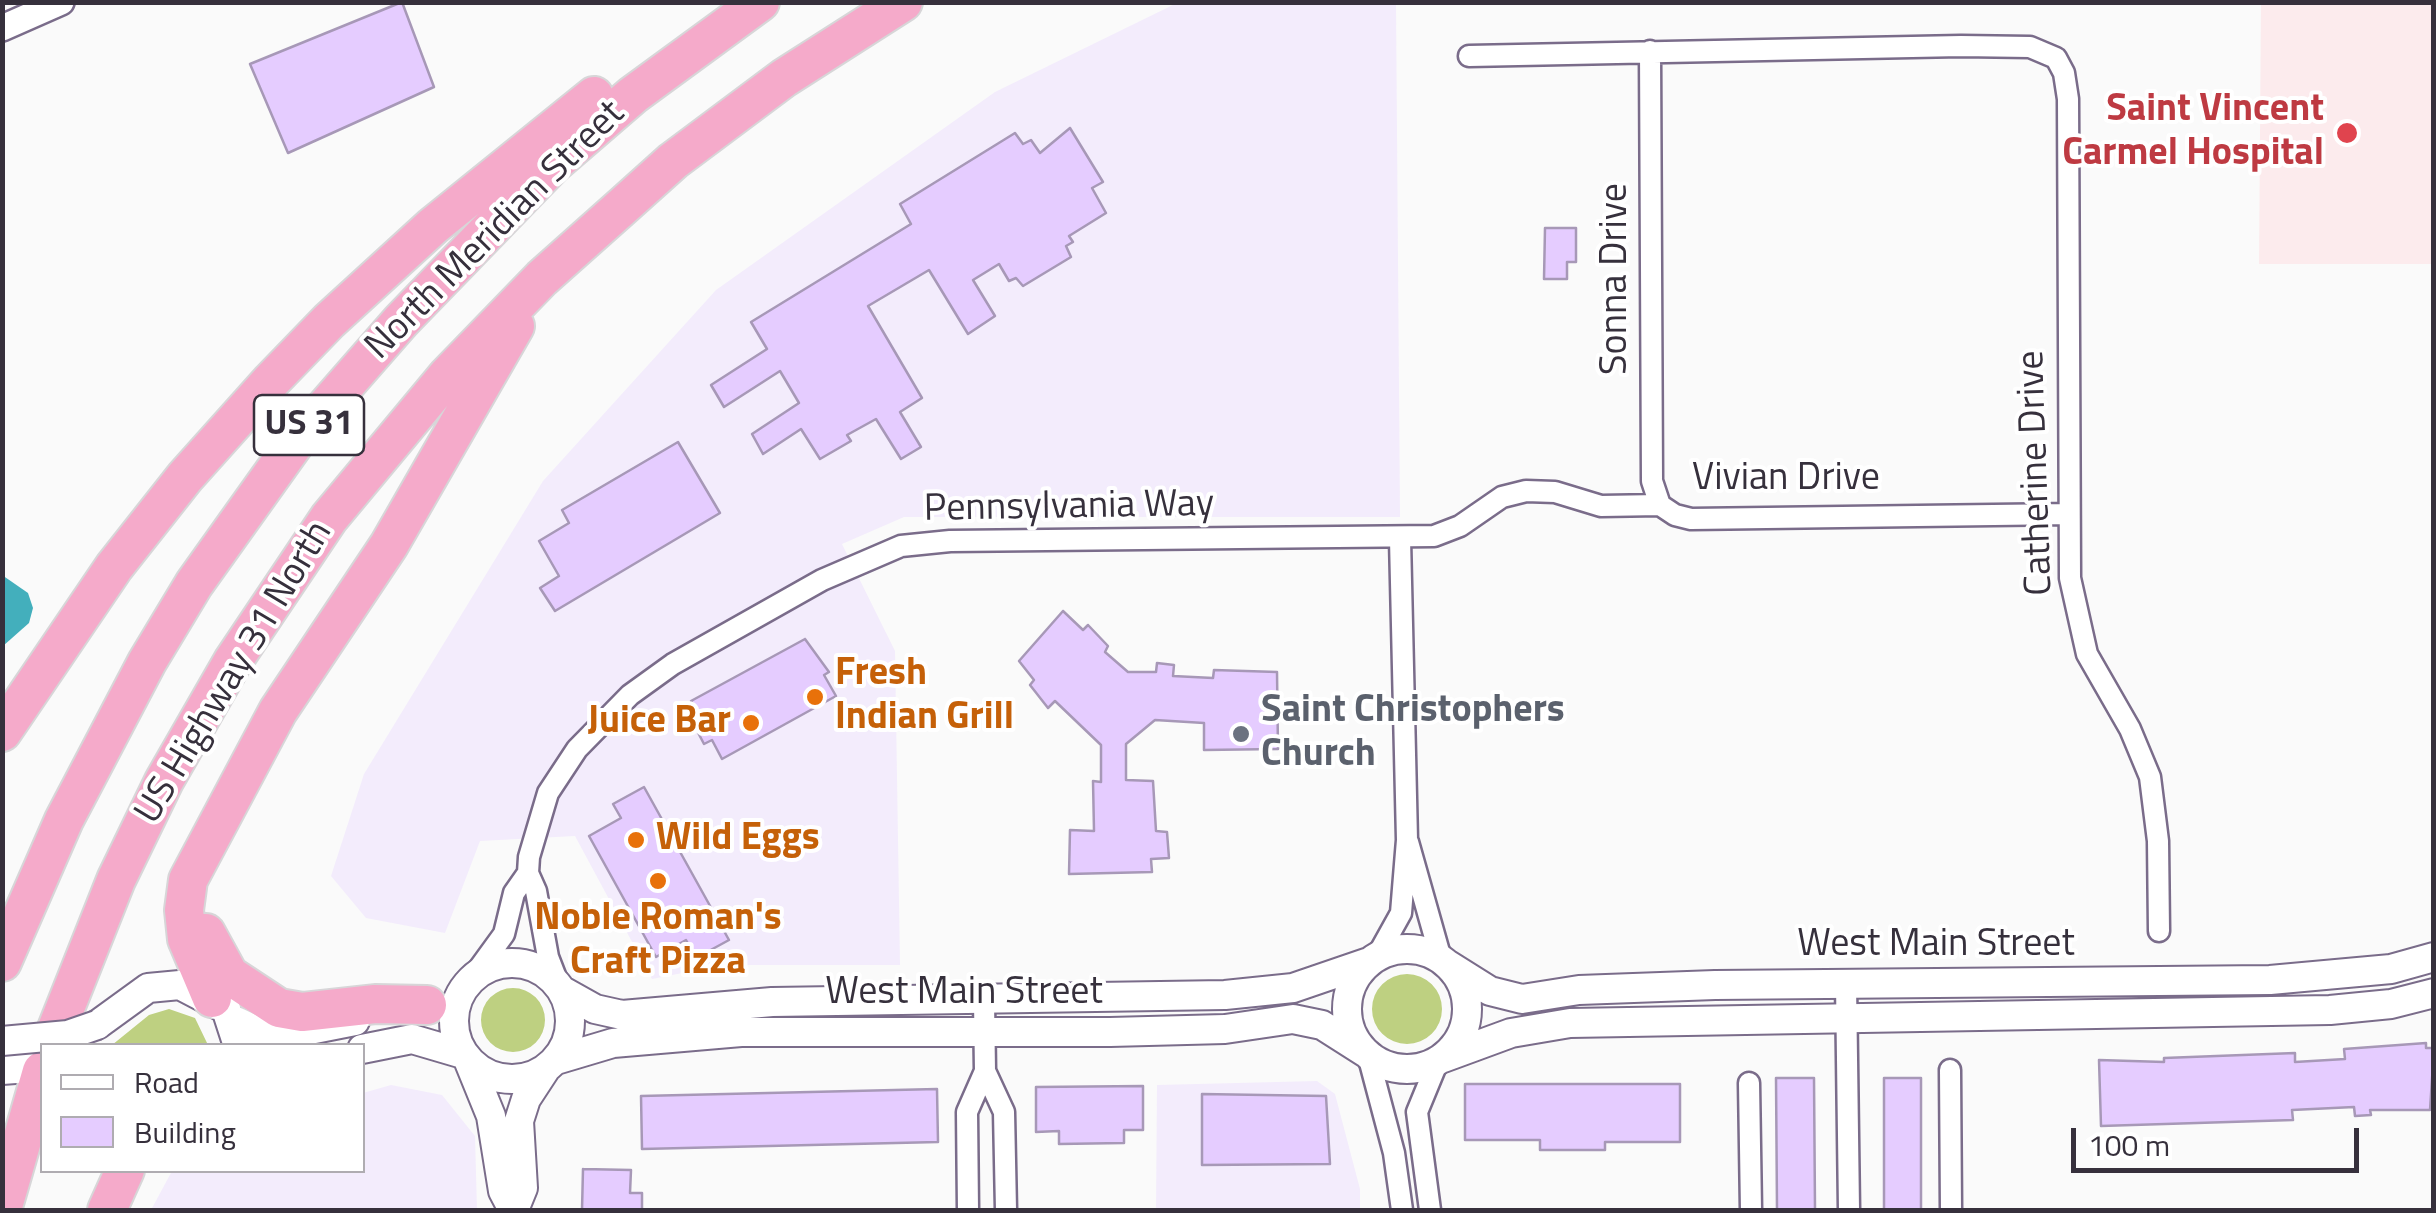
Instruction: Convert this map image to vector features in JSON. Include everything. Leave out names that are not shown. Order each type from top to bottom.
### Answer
[{"type":"highway","points":[[2,732],[71,626],[163,504],[329,321],[433,226],[588,99],[758,2]]},
{"type":"highway","name":"North Meridian Street","points":[[2,962],[64,820],[147,662],[194,584],[296,441],[401,321],[552,164],[633,95],[758,2]]},
{"type":"highway","name":"US Highway 31 North","points":[[51,1043],[139,829],[252,632],[328,518],[448,375],[542,278],[672,161],[904,2]]},
{"type":"highway","points":[[227,1021],[194,961],[185,926],[186,892],[197,862],[278,712],[390,544],[542,278]]},
{"type":"highway","points":[[197,862],[201,914],[212,949],[229,975],[254,995],[279,1008],[302,1012],[375,1004],[426,1006]]},
{"type":"highway","points":[[2,1210],[40,1076]]},
{"type":"highway","points":[[107,1210],[124,1173]]},
{"type":"main road","points":[[1412,949],[1444,961],[1461,982],[1467,1016],[1460,1038],[1440,1060],[1398,1069],[1366,1054],[1351,1032],[1347,1004],[1352,985],[1373,960],[1412,949]]},
{"type":"main road","name":"West Main Street","points":[[1444,961],[1490,992],[1515,998],[1597,989],[1846,983],[2270,980],[2391,969],[2434,958]]},
{"type":"main road","name":"West Main Street","points":[[561,989],[595,1009],[622,1015],[762,1002],[984,1001],[1272,992],[1373,960]]},
{"type":"main road","points":[[2,1041],[68,1035],[97,1025],[155,986],[180,985],[227,1021],[259,1032],[284,1035],[426,1006],[494,966],[518,963],[542,971],[561,989],[570,1022],[565,1046],[526,1099],[518,1122],[523,1188],[514,1210]]},
{"type":"main road","points":[[468,982],[453,1014],[454,1035],[491,1116],[504,1191],[514,1210]]},
{"type":"main road","name":"West Main Street","points":[[1440,1060],[1511,1033],[1560,1024],[2330,1010],[2374,1006],[2434,993]]},
{"type":"main road","name":"West Main Street","points":[[550,1064],[613,1043],[724,1033],[1194,1030],[1300,1020],[1322,1025],[1366,1054]]},
{"type":"main road","points":[[365,1048],[412,1039],[466,1057],[501,1079],[524,1078],[550,1064]]},
{"type":"main road","points":[[2,1070],[40,1069]]},
{"type":"street","points":[[2,28],[61,2]]},
{"type":"street","name":"Catherine Drive","points":[[1650,51],[2030,47],[2056,58],[2064,73],[2068,99],[2070,578],[2080,632],[2150,777],[2157,827],[2158,930]]},
{"type":"street","points":[[1469,56],[1650,51]]},
{"type":"street","name":"Sonna Drive","points":[[1650,51],[1652,481],[1660,505]]},
{"type":"street","name":"Vivian Drive","points":[[1400,539],[1434,536],[1460,526],[1502,498],[1526,491],[1554,492],[1601,506],[1660,505],[1674,515],[1691,519],[2069,514]]},
{"type":"street","points":[[1373,960],[1401,913],[1407,840],[1400,539]]},
{"type":"street","name":"Pennsylvania Way","points":[[561,989],[548,957],[528,873],[532,834],[548,793],[608,714],[673,664],[873,556],[901,546],[950,541],[1400,539]]},
{"type":"street","points":[[1407,840],[1444,961]]},
{"type":"street","name":"Pennsylvania Way","points":[[468,982],[504,934],[514,893],[528,873]]},
{"type":"street","points":[[1846,983],[1849,1210]]},
{"type":"street","points":[[968,1210],[967,1112],[984,1071],[984,1001]]},
{"type":"street","points":[[1366,1054],[1394,1154],[1402,1210]]},
{"type":"street","points":[[1430,1210],[1417,1112],[1440,1060]]},
{"type":"street","points":[[1950,1070],[1951,1210]]},
{"type":"street","points":[[984,1071],[1004,1112],[1006,1210]]},
{"type":"street","points":[[1749,1083],[1750,1210]]},
{"type":"shaded area","points":[[1177,3],[1396,3],[1400,517],[904,517],[842,544],[895,651],[900,965],[723,965],[652,979],[575,836],[480,841],[445,933],[366,918],[331,876],[364,774],[543,481],[716,290],[995,92]]},
{"type":"shaded area","name":"Saint Vincent Carmel Hospital","points":[[2261,3],[2433,3],[2433,264],[2259,264]]},
{"type":"shaded area","points":[[1317,1081],[1335,1094],[1360,1189],[1360,1210],[1156,1210],[1157,1085]]},
{"type":"shaded area","points":[[391,1085],[442,1095],[475,1136],[477,1210],[151,1210],[171,1173],[365,1173],[365,1092]]},
{"type":"green space","points":[[1407,974],[1421,976],[1432,984],[1440,995],[1440,1023],[1432,1034],[1421,1042],[1407,1044],[1393,1042],[1382,1034],[1374,1023],[1372,1009],[1374,995],[1382,984],[1393,976]]},
{"type":"green space","points":[[513,988],[535,998],[545,1020],[535,1042],[513,1052],[491,1042],[481,1020],[491,998]]},
{"type":"green space","points":[[169,1009],[195,1018],[207,1043],[114,1043],[149,1015]]},
{"type":"water","points":[[2,575],[28,593],[33,608],[29,623],[3,646]]},
{"type":"building","points":[[402,2],[434,87],[288,153],[250,64]]},
{"type":"building","points":[[1070,128],[1103,182],[1092,188],[1106,213],[1069,236],[1073,242],[1066,246],[1071,257],[1023,286],[1016,278],[1009,281],[999,264],[973,280],[995,316],[968,334],[929,270],[868,306],[922,398],[900,412],[921,447],[901,459],[876,419],[847,435],[851,441],[820,459],[801,429],[763,454],[752,434],[799,403],[780,371],[724,407],[711,385],[767,349],[751,322],[911,224],[900,204],[1015,133],[1023,144],[1031,140],[1040,153]]},
{"type":"building","points":[[1545,228],[1576,228],[1576,262],[1567,262],[1567,279],[1544,279]]},
{"type":"building","points":[[678,442],[720,513],[555,611],[540,588],[559,576],[539,541],[569,523],[562,510]]},
{"type":"building","name":"Saint Christophers Church","points":[[1063,611],[1083,630],[1088,625],[1108,646],[1105,652],[1128,672],[1156,672],[1157,663],[1174,665],[1173,676],[1213,678],[1214,670],[1277,672],[1278,749],[1204,750],[1204,723],[1155,720],[1126,744],[1126,780],[1153,781],[1156,831],[1167,832],[1169,858],[1151,859],[1152,872],[1069,874],[1070,830],[1094,831],[1093,781],[1101,782],[1101,745],[1055,701],[1048,708],[1030,685],[1034,680],[1019,661]]},
{"type":"building","points":[[805,639],[829,672],[824,675],[836,696],[722,759],[712,740],[704,744],[693,723],[701,718],[691,701]]},
{"type":"building","points":[[644,787],[729,940],[696,958],[686,940],[656,957],[589,836],[621,818],[613,804]]},
{"type":"building","points":[[2426,1043],[2426,1048],[2434,1048],[2430,1110],[2370,1110],[2371,1115],[2355,1116],[2354,1107],[2292,1110],[2293,1120],[2101,1126],[2099,1060],[2164,1062],[2164,1058],[2295,1053],[2295,1062],[2345,1059],[2344,1049]]},
{"type":"building","points":[[1776,1078],[1814,1078],[1815,1210],[1777,1210]]},
{"type":"building","points":[[1884,1078],[1921,1078],[1921,1210],[1884,1210]]},
{"type":"building","points":[[1465,1084],[1680,1084],[1680,1142],[1605,1142],[1605,1150],[1540,1150],[1540,1140],[1465,1140]]},
{"type":"building","points":[[1143,1086],[1143,1130],[1124,1130],[1124,1143],[1059,1144],[1059,1131],[1036,1132],[1036,1087]]},
{"type":"building","points":[[937,1089],[938,1142],[642,1149],[641,1096]]},
{"type":"building","points":[[1202,1094],[1326,1096],[1330,1164],[1202,1165]]},
{"type":"building","points":[[583,1169],[631,1170],[630,1193],[642,1193],[642,1210],[582,1210]]},
{"type":"place","name":"Saint Vincent Carmel Hospital","points":[[2347,133]]},
{"type":"place","name":"Fresh Indian Grill","points":[[815,697]]},
{"type":"place","name":"Juice Bar","points":[[751,723]]},
{"type":"place","name":"Saint Christophers Church","points":[[1241,734]]},
{"type":"place","name":"Wild Eggs","points":[[636,840]]},
{"type":"place","name":"Noble Roman's Craft Pizza","points":[[658,881]]}]
